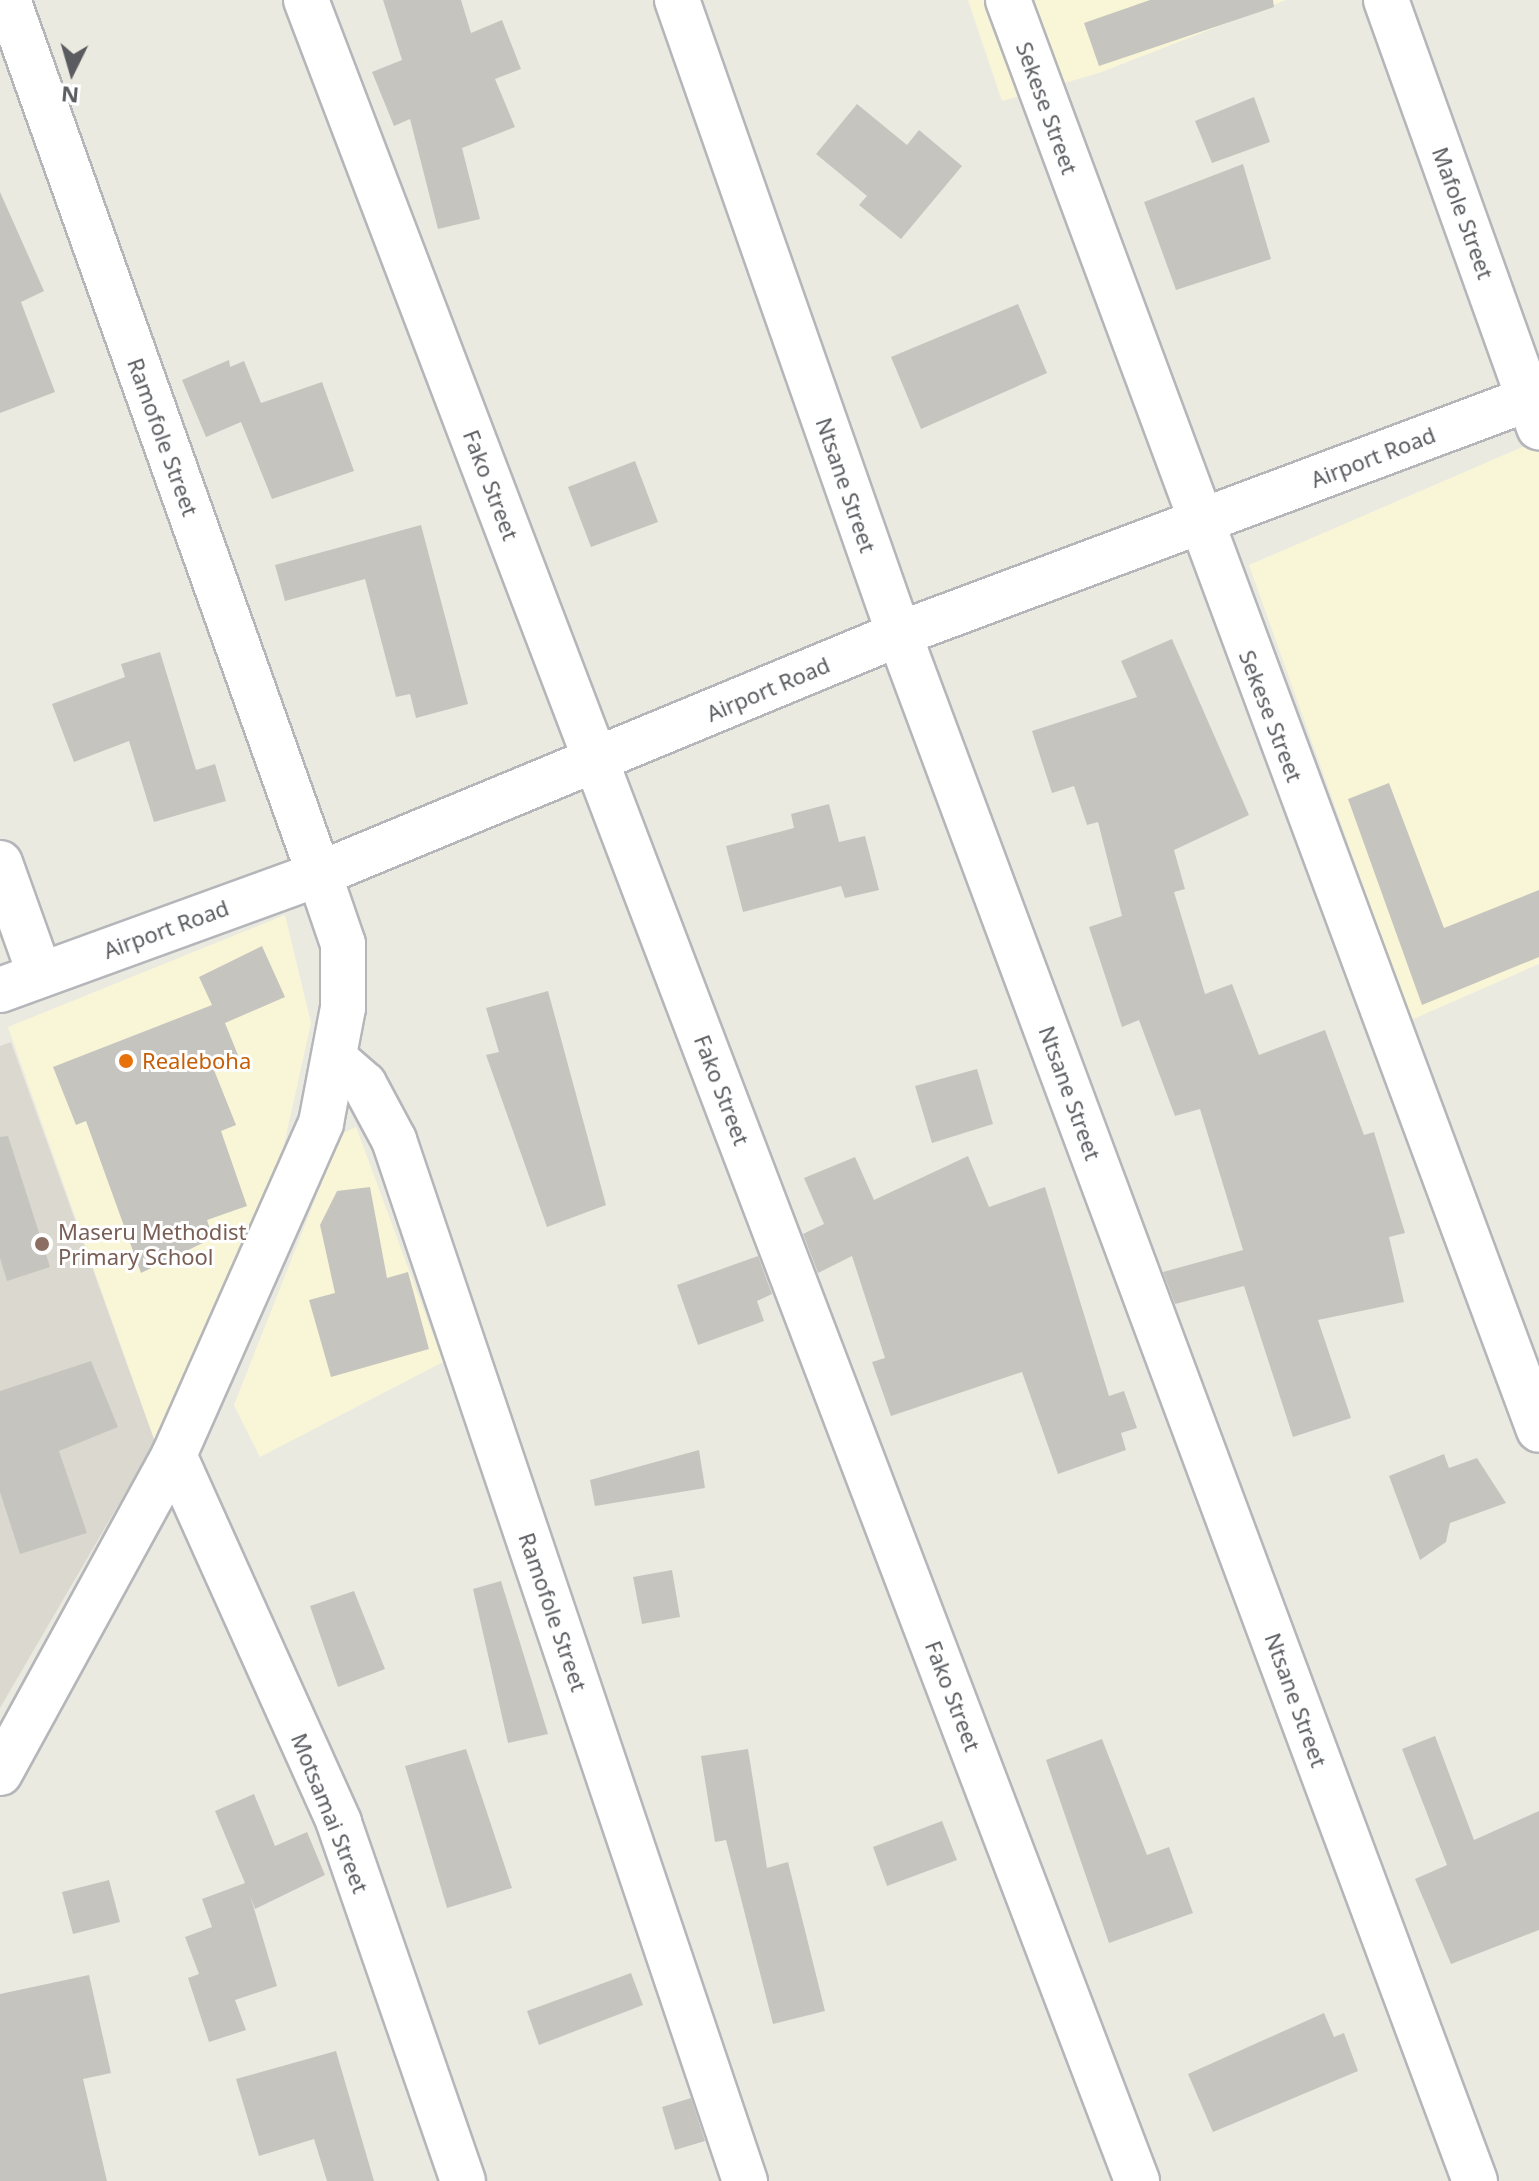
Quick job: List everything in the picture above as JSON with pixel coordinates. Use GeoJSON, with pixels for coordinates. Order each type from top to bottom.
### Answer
{"type":"FeatureCollection","features":[{"type":"Feature","properties":{"kind":"street","name":"Ramofole Street"},"geometry":{"type":"LineString","coordinates":[[0,1773],[174,1455],[321,1123],[334,1058],[343,944],[8,0]]}},
{"type":"Feature","properties":{"kind":"street","name":"Fako Street"},"geometry":{"type":"LineString","coordinates":[[306,0],[1137,2181]]}},
{"type":"Feature","properties":{"kind":"street","name":"Ntsane Street"},"geometry":{"type":"LineString","coordinates":[[677,0],[899,634],[1475,2181]]}},
{"type":"Feature","properties":{"kind":"street","name":"Sekese Street"},"geometry":{"type":"LineString","coordinates":[[1008,0],[1198,524],[1539,1430]]}},
{"type":"Feature","properties":{"kind":"street","name":"Mafole Street"},"geometry":{"type":"LineString","coordinates":[[1386,0],[1536,407]]}},
{"type":"Feature","properties":{"kind":"street","name":"Airport Road"},"geometry":{"type":"LineString","coordinates":[[20,982],[319,874],[899,634],[1198,524],[1536,407]]}},
{"type":"Feature","properties":{"kind":"street"},"geometry":{"type":"LineString","coordinates":[[0,863],[20,982]]}},
{"type":"Feature","properties":{"kind":"street","name":"Ramofole Street"},"geometry":{"type":"LineString","coordinates":[[334,1058],[364,1084],[394,1140],[745,2181]]}},
{"type":"Feature","properties":{"kind":"street","name":"Motsamai Street"},"geometry":{"type":"LineString","coordinates":[[174,1455],[339,1823],[463,2181]]}},
{"type":"Feature","properties":{"kind":"shaded area"},"geometry":{"type":"Polygon","coordinates":[[[968,0],[1286,0],[1099,73],[1002,101],[968,0]]]}},
{"type":"Feature","properties":{"kind":"shaded area"},"geometry":{"type":"Polygon","coordinates":[[[1539,440],[1539,964],[1411,1020],[1249,565],[1539,440]]]}},
{"type":"Feature","properties":{"kind":"shaded area"},"geometry":{"type":"Polygon","coordinates":[[[285,915],[311,1023],[276,1181],[155,1442],[8,1027],[285,915]]]}},
{"type":"Feature","properties":{"kind":"shaded area","name":"Maseru Methodist Primary School"},"geometry":{"type":"Polygon","coordinates":[[[11,1042],[155,1442],[0,1708],[0,1046],[11,1042]]]}},
{"type":"Feature","properties":{"kind":"shaded area"},"geometry":{"type":"Polygon","coordinates":[[[356,1127],[443,1362],[260,1457],[234,1405],[341,1134],[356,1127]]]}},
{"type":"Feature","properties":{"kind":"building"},"geometry":{"type":"Polygon","coordinates":[[[383,0],[461,0],[471,33],[502,20],[521,69],[495,79],[515,127],[462,148],[480,219],[438,229],[410,119],[394,126],[372,72],[402,60],[383,0]]]}},
{"type":"Feature","properties":{"kind":"building"},"geometry":{"type":"Polygon","coordinates":[[[1150,0],[1273,0],[1274,7],[1099,66],[1084,23],[1150,0]]]}},
{"type":"Feature","properties":{"kind":"building"},"geometry":{"type":"Polygon","coordinates":[[[1254,97],[1270,142],[1212,163],[1195,121],[1254,97]]]}},
{"type":"Feature","properties":{"kind":"building"},"geometry":{"type":"Polygon","coordinates":[[[857,104],[907,145],[919,130],[962,166],[901,239],[859,205],[867,196],[816,154],[857,104]]]}},
{"type":"Feature","properties":{"kind":"building"},"geometry":{"type":"Polygon","coordinates":[[[1243,164],[1271,259],[1176,290],[1144,202],[1243,164]]]}},
{"type":"Feature","properties":{"kind":"building"},"geometry":{"type":"Polygon","coordinates":[[[0,192],[44,291],[21,302],[55,392],[0,413],[0,192]]]}},
{"type":"Feature","properties":{"kind":"building"},"geometry":{"type":"Polygon","coordinates":[[[1018,304],[1047,373],[921,429],[891,357],[1018,304]]]}},
{"type":"Feature","properties":{"kind":"building"},"geometry":{"type":"Polygon","coordinates":[[[229,360],[230,367],[244,361],[261,403],[322,382],[354,471],[272,499],[241,422],[206,437],[182,380],[229,360]]]}},
{"type":"Feature","properties":{"kind":"building"},"geometry":{"type":"Polygon","coordinates":[[[635,461],[658,522],[591,547],[568,487],[635,461]]]}},
{"type":"Feature","properties":{"kind":"building"},"geometry":{"type":"Polygon","coordinates":[[[421,525],[468,704],[416,718],[410,694],[396,697],[365,579],[285,601],[275,565],[421,525]]]}},
{"type":"Feature","properties":{"kind":"building"},"geometry":{"type":"Polygon","coordinates":[[[1172,639],[1249,815],[1174,850],[1185,889],[1174,892],[1205,994],[1232,984],[1259,1055],[1325,1030],[1364,1135],[1374,1132],[1405,1233],[1389,1237],[1404,1302],[1318,1320],[1351,1418],[1293,1437],[1244,1286],[1175,1304],[1163,1272],[1243,1250],[1200,1109],[1175,1116],[1139,1020],[1122,1027],[1089,927],[1122,916],[1098,822],[1087,825],[1074,786],[1052,793],[1032,731],[1137,697],[1121,661],[1172,639]]]}},
{"type":"Feature","properties":{"kind":"building"},"geometry":{"type":"Polygon","coordinates":[[[160,652],[196,770],[215,764],[226,801],[154,822],[129,741],[74,762],[52,704],[125,677],[121,664],[160,652]]]}},
{"type":"Feature","properties":{"kind":"building"},"geometry":{"type":"Polygon","coordinates":[[[1389,783],[1444,928],[1539,890],[1539,957],[1422,1005],[1348,799],[1389,783]]]}},
{"type":"Feature","properties":{"kind":"building"},"geometry":{"type":"Polygon","coordinates":[[[829,804],[839,842],[865,836],[879,890],[845,898],[841,886],[743,912],[726,846],[794,828],[791,814],[829,804]]]}},
{"type":"Feature","properties":{"kind":"building"},"geometry":{"type":"Polygon","coordinates":[[[262,946],[285,997],[225,1023],[240,1060],[214,1070],[236,1125],[221,1131],[247,1206],[207,1220],[213,1238],[141,1273],[86,1121],[76,1125],[53,1067],[212,1005],[199,977],[262,946]]]}},
{"type":"Feature","properties":{"kind":"building"},"geometry":{"type":"Polygon","coordinates":[[[548,991],[606,1205],[547,1227],[486,1055],[499,1052],[486,1008],[548,991]]]}},
{"type":"Feature","properties":{"kind":"building"},"geometry":{"type":"Polygon","coordinates":[[[977,1069],[993,1124],[932,1143],[915,1086],[977,1069]]]}},
{"type":"Feature","properties":{"kind":"building"},"geometry":{"type":"Polygon","coordinates":[[[8,1136],[50,1267],[7,1281],[0,1258],[0,1137],[8,1136]]]}},
{"type":"Feature","properties":{"kind":"building"},"geometry":{"type":"Polygon","coordinates":[[[968,1156],[989,1207],[1045,1187],[1109,1396],[1124,1391],[1137,1428],[1121,1433],[1126,1450],[1058,1474],[1022,1372],[891,1416],[872,1362],[885,1358],[852,1256],[818,1273],[803,1234],[824,1224],[804,1178],[855,1157],[874,1200],[968,1156]]]}},
{"type":"Feature","properties":{"kind":"building"},"geometry":{"type":"Polygon","coordinates":[[[370,1187],[387,1278],[408,1272],[429,1349],[331,1377],[309,1300],[335,1293],[320,1225],[337,1191],[370,1187]]]}},
{"type":"Feature","properties":{"kind":"building"},"geometry":{"type":"Polygon","coordinates":[[[758,1256],[772,1294],[757,1301],[764,1321],[698,1345],[677,1285],[758,1256]]]}},
{"type":"Feature","properties":{"kind":"building"},"geometry":{"type":"Polygon","coordinates":[[[91,1361],[118,1427],[59,1451],[87,1533],[20,1554],[0,1492],[0,1391],[91,1361]]]}},
{"type":"Feature","properties":{"kind":"building"},"geometry":{"type":"Polygon","coordinates":[[[699,1450],[705,1488],[595,1506],[590,1480],[699,1450]]]}},
{"type":"Feature","properties":{"kind":"building"},"geometry":{"type":"Polygon","coordinates":[[[1444,1454],[1449,1468],[1477,1458],[1506,1503],[1450,1523],[1446,1542],[1420,1560],[1389,1476],[1444,1454]]]}},
{"type":"Feature","properties":{"kind":"building"},"geometry":{"type":"Polygon","coordinates":[[[672,1570],[680,1617],[642,1624],[633,1577],[672,1570]]]}},
{"type":"Feature","properties":{"kind":"building"},"geometry":{"type":"Polygon","coordinates":[[[501,1581],[548,1734],[508,1743],[473,1589],[501,1581]]]}},
{"type":"Feature","properties":{"kind":"building"},"geometry":{"type":"Polygon","coordinates":[[[354,1591],[385,1669],[338,1687],[310,1606],[354,1591]]]}},
{"type":"Feature","properties":{"kind":"building"},"geometry":{"type":"Polygon","coordinates":[[[1435,1736],[1474,1840],[1539,1811],[1539,1930],[1451,1964],[1415,1879],[1447,1865],[1402,1749],[1435,1736]]]}},
{"type":"Feature","properties":{"kind":"building"},"geometry":{"type":"Polygon","coordinates":[[[1102,1739],[1147,1855],[1169,1847],[1193,1913],[1109,1943],[1046,1760],[1102,1739]]]}},
{"type":"Feature","properties":{"kind":"building"},"geometry":{"type":"Polygon","coordinates":[[[466,1749],[512,1888],[447,1908],[405,1766],[466,1749]]]}},
{"type":"Feature","properties":{"kind":"building"},"geometry":{"type":"Polygon","coordinates":[[[748,1749],[767,1868],[788,1862],[825,2011],[773,2024],[726,1840],[715,1842],[701,1756],[748,1749]]]}},
{"type":"Feature","properties":{"kind":"building"},"geometry":{"type":"Polygon","coordinates":[[[254,1794],[275,1846],[307,1832],[325,1875],[255,1909],[250,1895],[277,1986],[235,2000],[246,2030],[209,2042],[188,1978],[199,1974],[185,1937],[212,1927],[202,1899],[245,1883],[215,1811],[254,1794]]]}},
{"type":"Feature","properties":{"kind":"building"},"geometry":{"type":"Polygon","coordinates":[[[942,1821],[957,1860],[887,1886],[873,1847],[942,1821]]]}},
{"type":"Feature","properties":{"kind":"building"},"geometry":{"type":"Polygon","coordinates":[[[109,1880],[120,1922],[73,1934],[62,1892],[109,1880]]]}},
{"type":"Feature","properties":{"kind":"building"},"geometry":{"type":"Polygon","coordinates":[[[631,1973],[643,2005],[539,2045],[527,2011],[631,1973]]]}},
{"type":"Feature","properties":{"kind":"building"},"geometry":{"type":"Polygon","coordinates":[[[89,1975],[111,2073],[83,2079],[107,2181],[0,2181],[0,1994],[89,1975]]]}},
{"type":"Feature","properties":{"kind":"building"},"geometry":{"type":"Polygon","coordinates":[[[1324,2013],[1334,2037],[1344,2033],[1358,2071],[1213,2132],[1188,2074],[1324,2013]]]}},
{"type":"Feature","properties":{"kind":"building"},"geometry":{"type":"Polygon","coordinates":[[[336,2051],[374,2181],[327,2181],[314,2139],[259,2156],[236,2079],[336,2051]]]}},
{"type":"Feature","properties":{"kind":"building"},"geometry":{"type":"Polygon","coordinates":[[[691,2098],[705,2141],[675,2150],[662,2107],[691,2098]]]}},
{"type":"Feature","properties":{"kind":"place","name":"Realeboha"},"geometry":{"type":"Point","coordinates":[126,1061]}},
{"type":"Feature","properties":{"kind":"place","name":"Maseru Methodist Primary School"},"geometry":{"type":"Point","coordinates":[42,1244]}}]}
